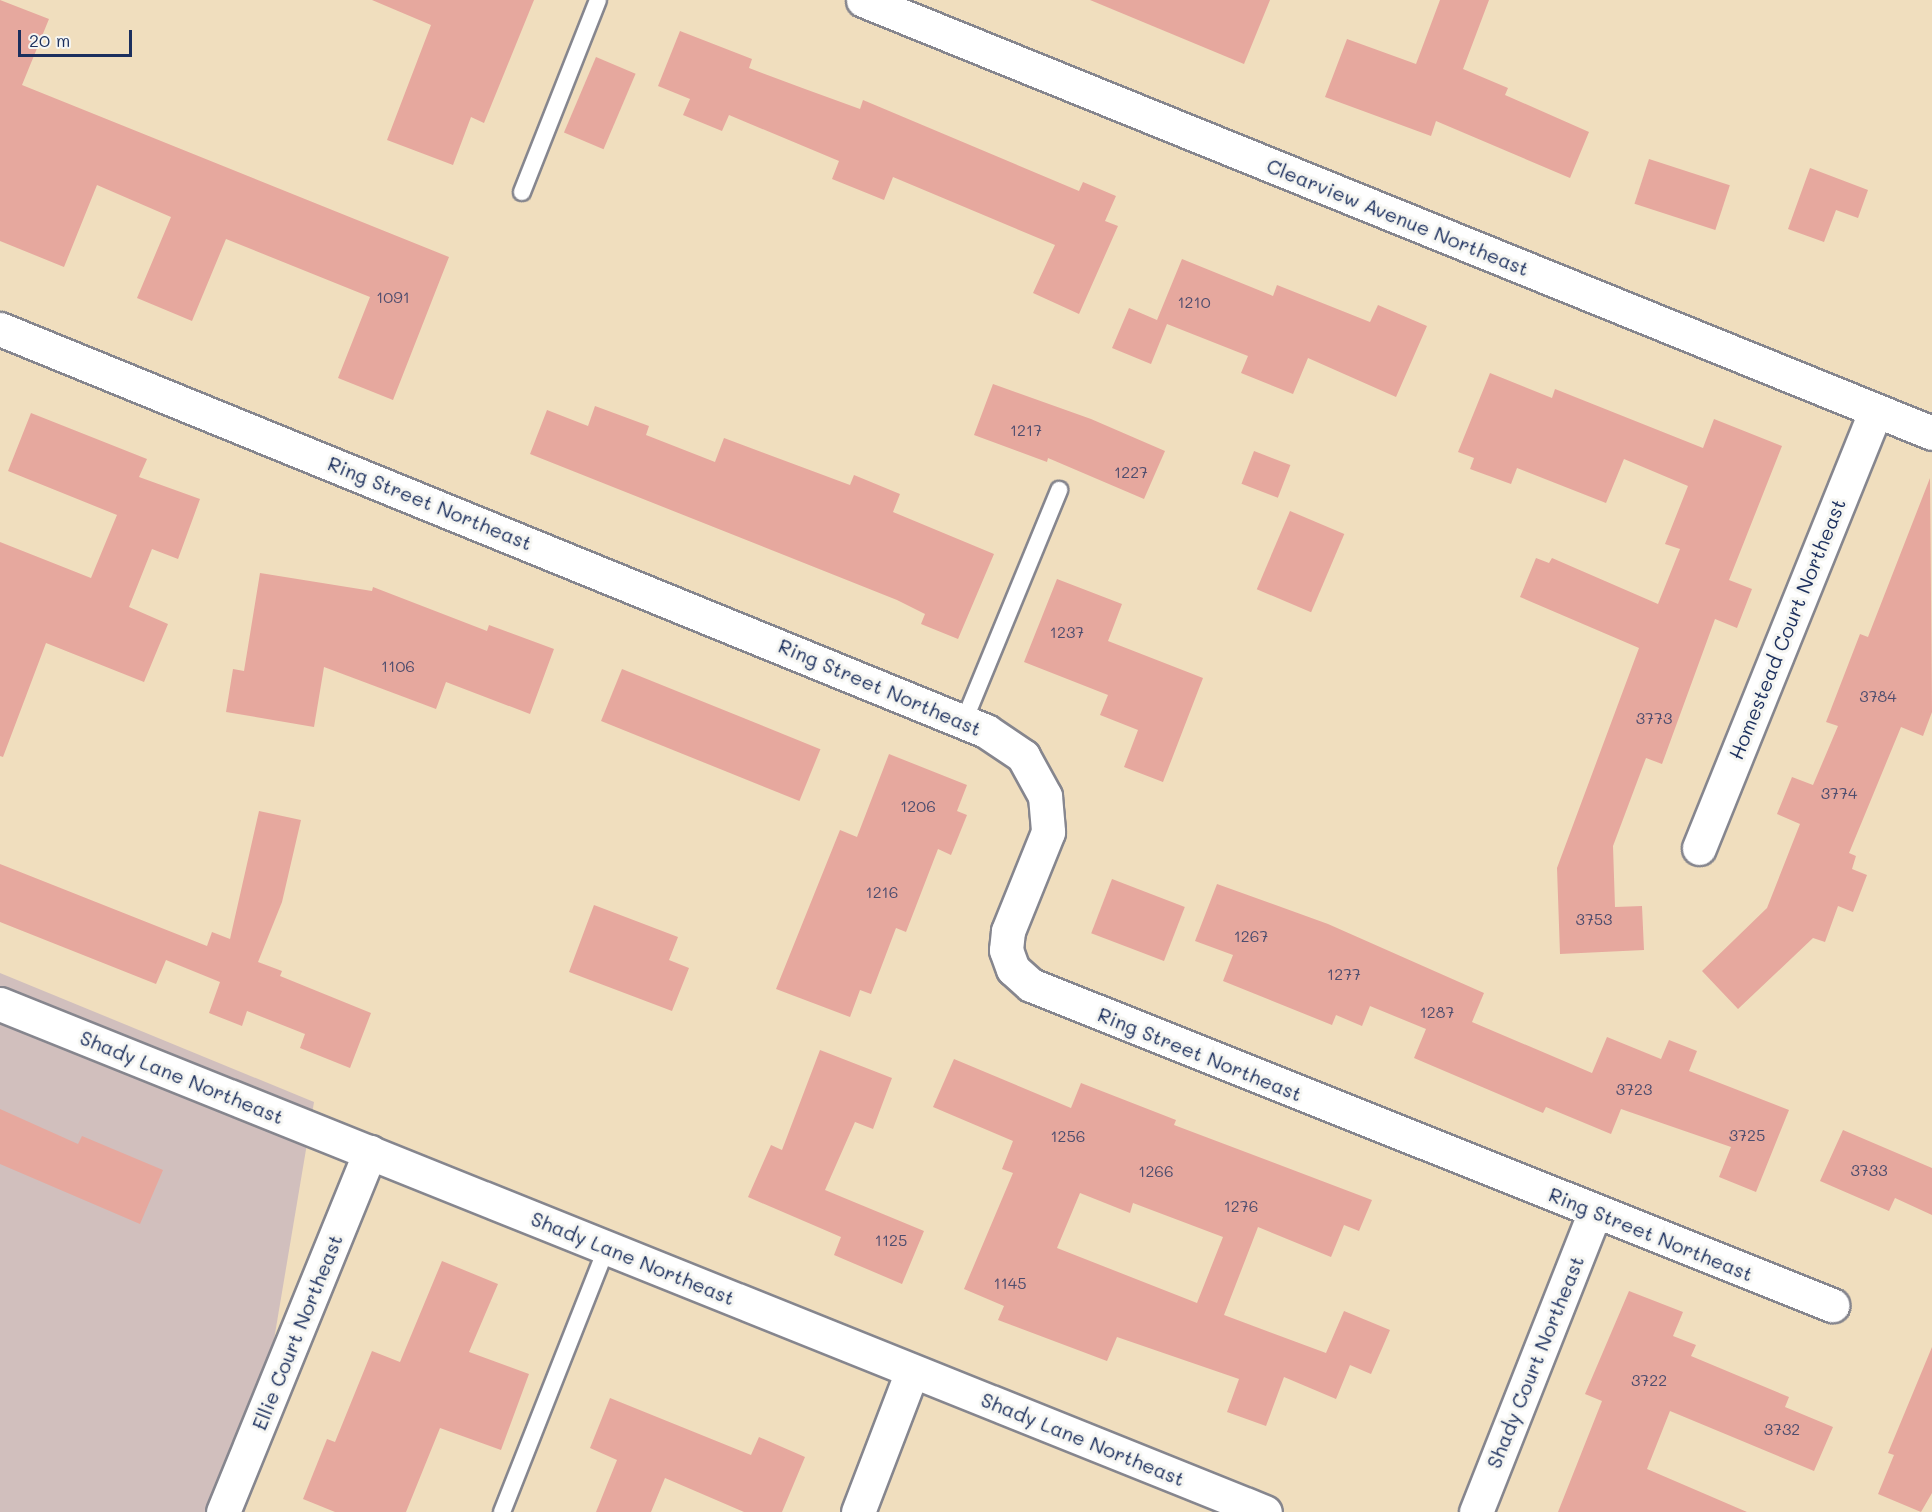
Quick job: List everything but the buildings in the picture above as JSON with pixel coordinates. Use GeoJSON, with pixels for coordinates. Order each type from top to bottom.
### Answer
{"type":"FeatureCollection","features":[{"type":"Feature","properties":{"kind":"street","name":"Clearview Avenue Northeast"},"geometry":{"type":"LineString","coordinates":[[863,0],[1932,433]]}},
{"type":"Feature","properties":{"kind":"street","name":"Ring Street Northeast"},"geometry":{"type":"LineString","coordinates":[[0,329],[986,731],[1023,756],[1046,796],[1048,832],[1008,931],[1006,950],[1013,969],[1031,985],[1832,1305]]}},
{"type":"Feature","properties":{"kind":"street","name":"Homestead Court Northeast"},"geometry":{"type":"LineString","coordinates":[[1699,848],[1876,411]]}},
{"type":"Feature","properties":{"kind":"street","name":"Shady Lane Northeast"},"geometry":{"type":"LineString","coordinates":[[0,1004],[1265,1512]]}},
{"type":"Feature","properties":{"kind":"street","name":"Ellie Court Northeast"},"geometry":{"type":"LineString","coordinates":[[223,1512],[370,1152]]}},
{"type":"Feature","properties":{"kind":"street","name":"Shady Court Northeast"},"geometry":{"type":"LineString","coordinates":[[1476,1512],[1595,1212]]}},
{"type":"Feature","properties":{"kind":"street"},"geometry":{"type":"LineString","coordinates":[[858,1512],[912,1371]]}},
{"type":"Feature","properties":{"kind":"lane"},"geometry":{"type":"LineString","coordinates":[[522,192],[598,0]]}},
{"type":"Feature","properties":{"kind":"lane"},"geometry":{"type":"LineString","coordinates":[[964,721],[1059,490]]}},
{"type":"Feature","properties":{"kind":"lane"},"geometry":{"type":"LineString","coordinates":[[502,1512],[607,1247]]}},
{"type":"Feature","properties":{"kind":"shaded area"},"geometry":{"type":"Polygon","coordinates":[[[0,973],[314,1102],[245,1512],[0,1512],[0,973]]]}}]}
